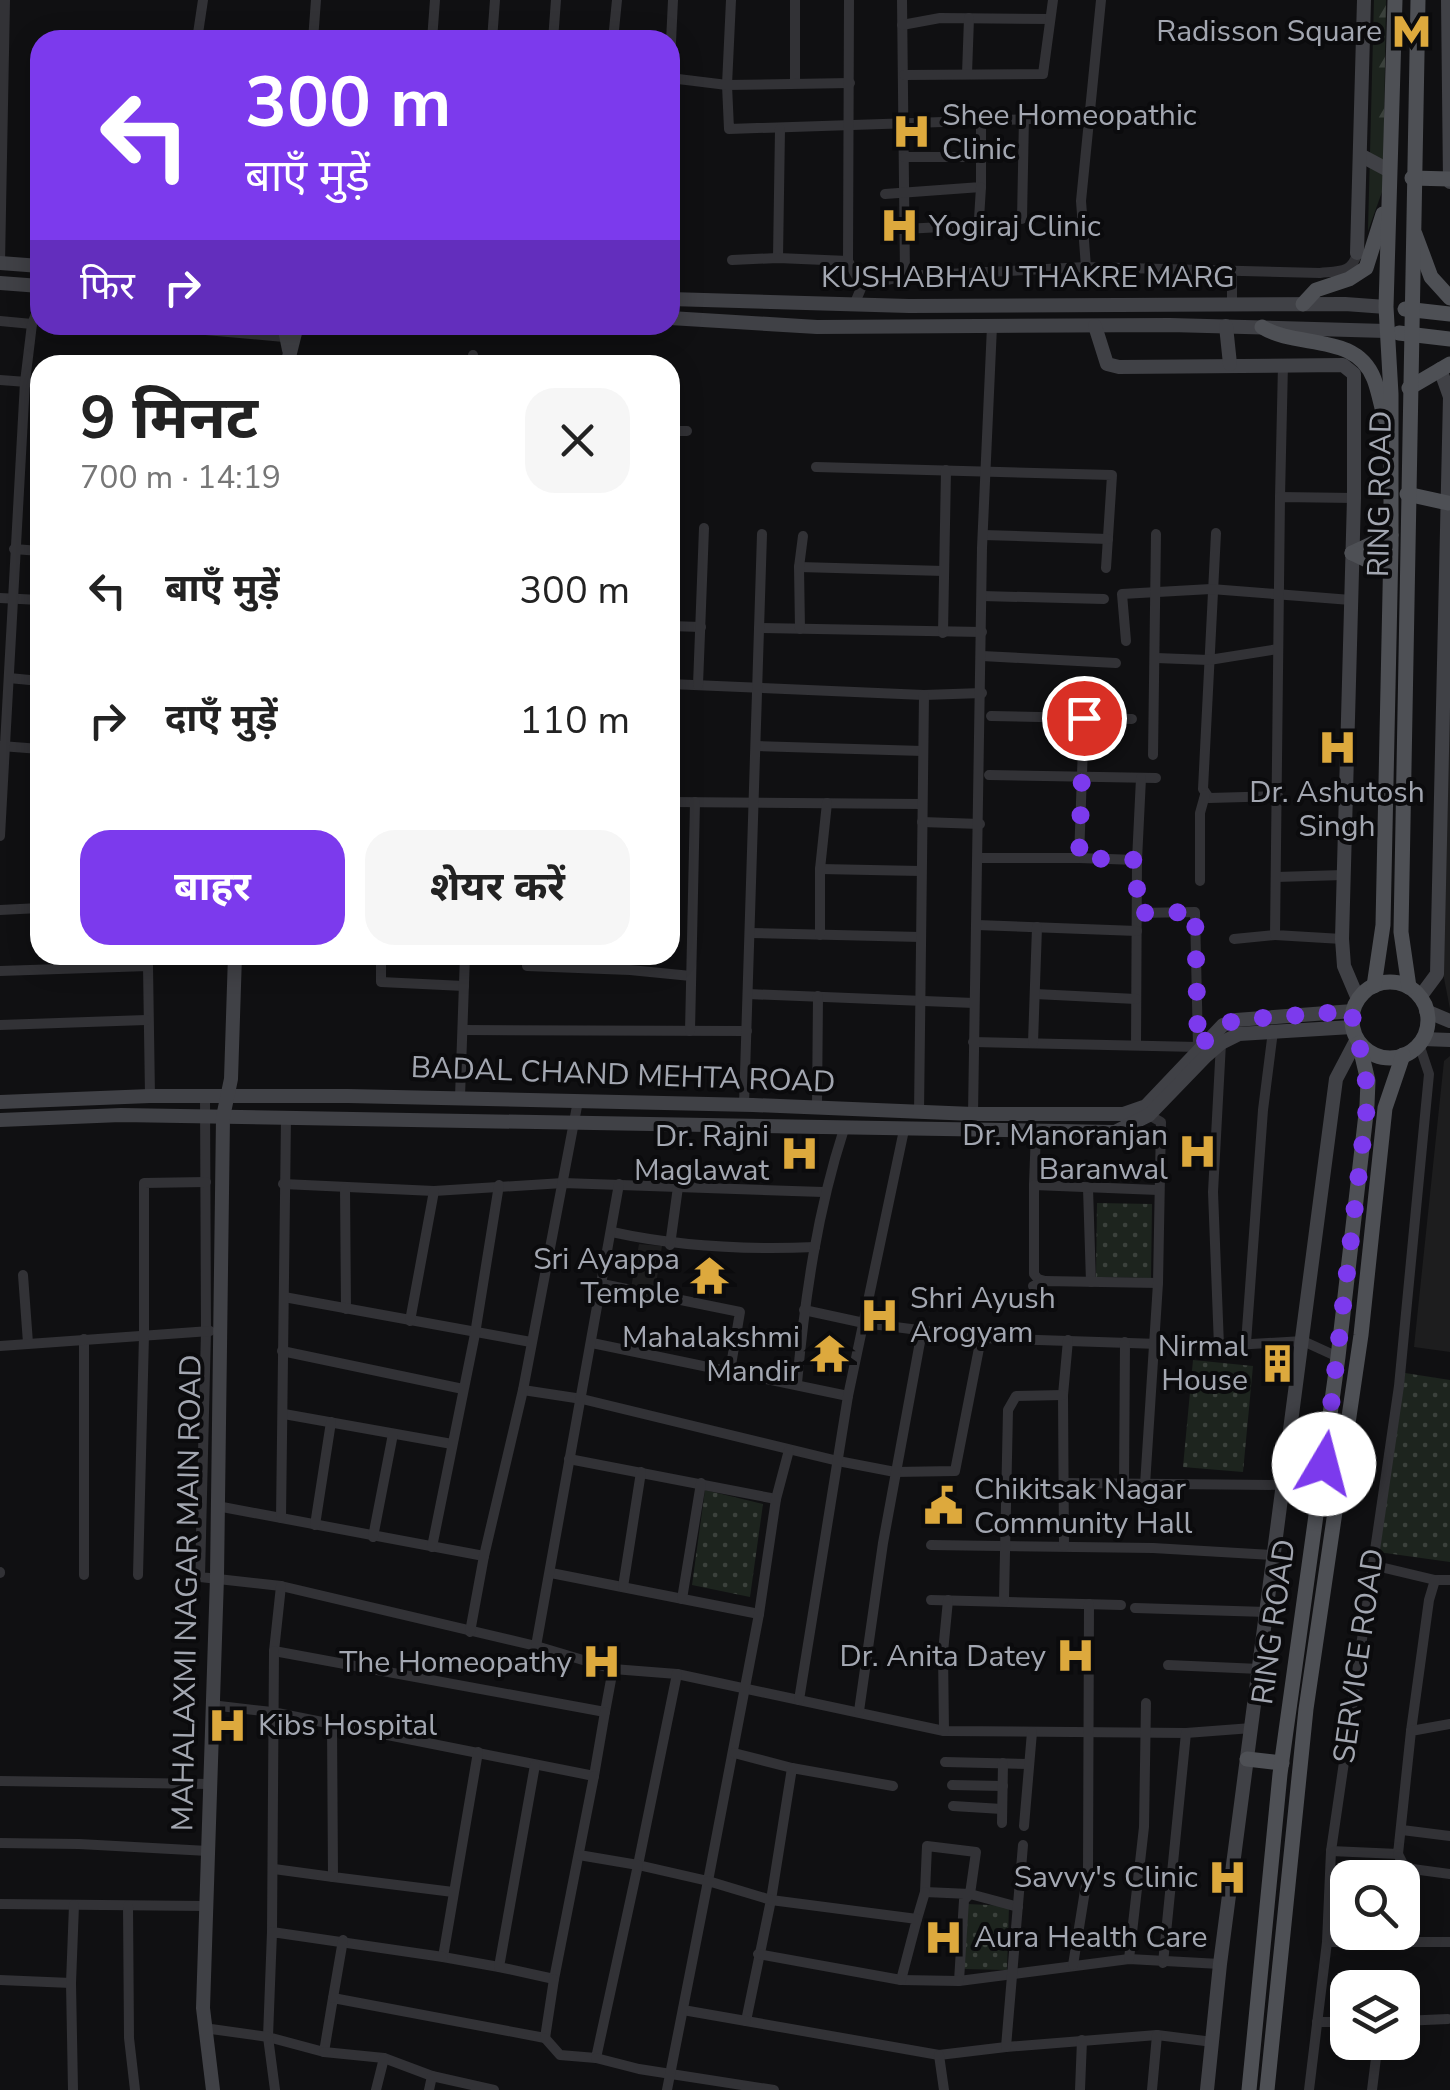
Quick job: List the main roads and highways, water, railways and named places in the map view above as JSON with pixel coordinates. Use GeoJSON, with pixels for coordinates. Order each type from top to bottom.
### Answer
{"type":"FeatureCollection","features":[{"type":"Feature","properties":{"kind":"main road","name":"RING ROAD"},"geometry":{"type":"LineString","coordinates":[[1374,986],[1383,926],[1391,535],[1386,308],[1395,0]]}},
{"type":"Feature","properties":{"kind":"main road","name":"RING ROAD"},"geometry":{"type":"LineString","coordinates":[[1418,0],[1400,932],[1418,999]]}},
{"type":"Feature","properties":{"kind":"main road"},"geometry":{"type":"LineString","coordinates":[[1412,178],[1450,180]]}},
{"type":"Feature","properties":{"kind":"main road"},"geometry":{"type":"LineString","coordinates":[[1303,304],[1316,290],[1349,280],[1366,268],[1390,195]]}},
{"type":"Feature","properties":{"kind":"main road"},"geometry":{"type":"LineString","coordinates":[[1413,230],[1431,277],[1450,298]]}},
{"type":"Feature","properties":{"kind":"main road"},"geometry":{"type":"LineString","coordinates":[[1386,308],[1450,314]]}},
{"type":"Feature","properties":{"kind":"main road"},"geometry":{"type":"LineString","coordinates":[[1262,326],[1286,339],[1344,348],[1363,360],[1374,377],[1391,442]]}},
{"type":"Feature","properties":{"kind":"main road"},"geometry":{"type":"LineString","coordinates":[[1386,331],[1450,339]]}},
{"type":"Feature","properties":{"kind":"main road"},"geometry":{"type":"LineString","coordinates":[[1409,388],[1446,371]]}},
{"type":"Feature","properties":{"kind":"main road"},"geometry":{"type":"LineString","coordinates":[[1407,494],[1448,503]]}},
{"type":"Feature","properties":{"kind":"main road"},"geometry":{"type":"LineString","coordinates":[[1390,571],[1352,553],[1391,535]]}},
{"type":"Feature","properties":{"kind":"main road"},"geometry":{"type":"LineString","coordinates":[[1397,983],[1418,999],[1428,1020],[1421,1042],[1403,1056],[1379,1056],[1356,1024],[1374,986],[1397,983]]}},
{"type":"Feature","properties":{"kind":"main road","name":"RING ROAD"},"geometry":{"type":"LineString","coordinates":[[1250,2090],[1282,1763],[1338,1357],[1367,1106],[1368,1080],[1356,1024]]}},
{"type":"Feature","properties":{"kind":"main road","name":"RING ROAD"},"geometry":{"type":"LineString","coordinates":[[1267,2090],[1306,1709],[1361,1335],[1385,1108],[1403,1056]]}},
{"type":"Feature","properties":{"kind":"main road"},"geometry":{"type":"LineString","coordinates":[[1248,1758],[1282,1763]]}},
{"type":"Feature","properties":{"kind":"place","name":"Radisson Square"},"geometry":{"type":"Point","coordinates":[1412,31]}},
{"type":"Feature","properties":{"kind":"place","name":"Shee Homeopathic Clinic"},"geometry":{"type":"Point","coordinates":[912,132]}},
{"type":"Feature","properties":{"kind":"place","name":"Yogiraj Clinic"},"geometry":{"type":"Point","coordinates":[899,226]}},
{"type":"Feature","properties":{"kind":"place","name":"Dr. Ashutosh Singh"},"geometry":{"type":"Point","coordinates":[1337,748]}},
{"type":"Feature","properties":{"kind":"place","name":"Dr. Manoranjan Baranwal"},"geometry":{"type":"Point","coordinates":[1198,1152]}},
{"type":"Feature","properties":{"kind":"place","name":"Dr. Rajni Maglawat"},"geometry":{"type":"Point","coordinates":[799,1153]}},
{"type":"Feature","properties":{"kind":"place","name":"Sri Ayappa Temple"},"geometry":{"type":"Point","coordinates":[710,1276]}},
{"type":"Feature","properties":{"kind":"place","name":"Shri Ayush Arogyam"},"geometry":{"type":"Point","coordinates":[880,1315]}},
{"type":"Feature","properties":{"kind":"place","name":"Mahalakshmi Mandir"},"geometry":{"type":"Point","coordinates":[830,1354]}},
{"type":"Feature","properties":{"kind":"place","name":"Nirmal House"},"geometry":{"type":"Point","coordinates":[1278,1363]}},
{"type":"Feature","properties":{"kind":"place","name":"Chikitsak Nagar Community Hall"},"geometry":{"type":"Point","coordinates":[944,1506]}},
{"type":"Feature","properties":{"kind":"place","name":"Dr. Anita Datey"},"geometry":{"type":"Point","coordinates":[1076,1656]}},
{"type":"Feature","properties":{"kind":"place","name":"The Homeopathy"},"geometry":{"type":"Point","coordinates":[602,1662]}},
{"type":"Feature","properties":{"kind":"place","name":"Kibs Hospital"},"geometry":{"type":"Point","coordinates":[228,1725]}},
{"type":"Feature","properties":{"kind":"place","name":"Savvy's Clinic"},"geometry":{"type":"Point","coordinates":[1228,1877]}},
{"type":"Feature","properties":{"kind":"place","name":"Aura Health Care"},"geometry":{"type":"Point","coordinates":[944,1937]}}]}
